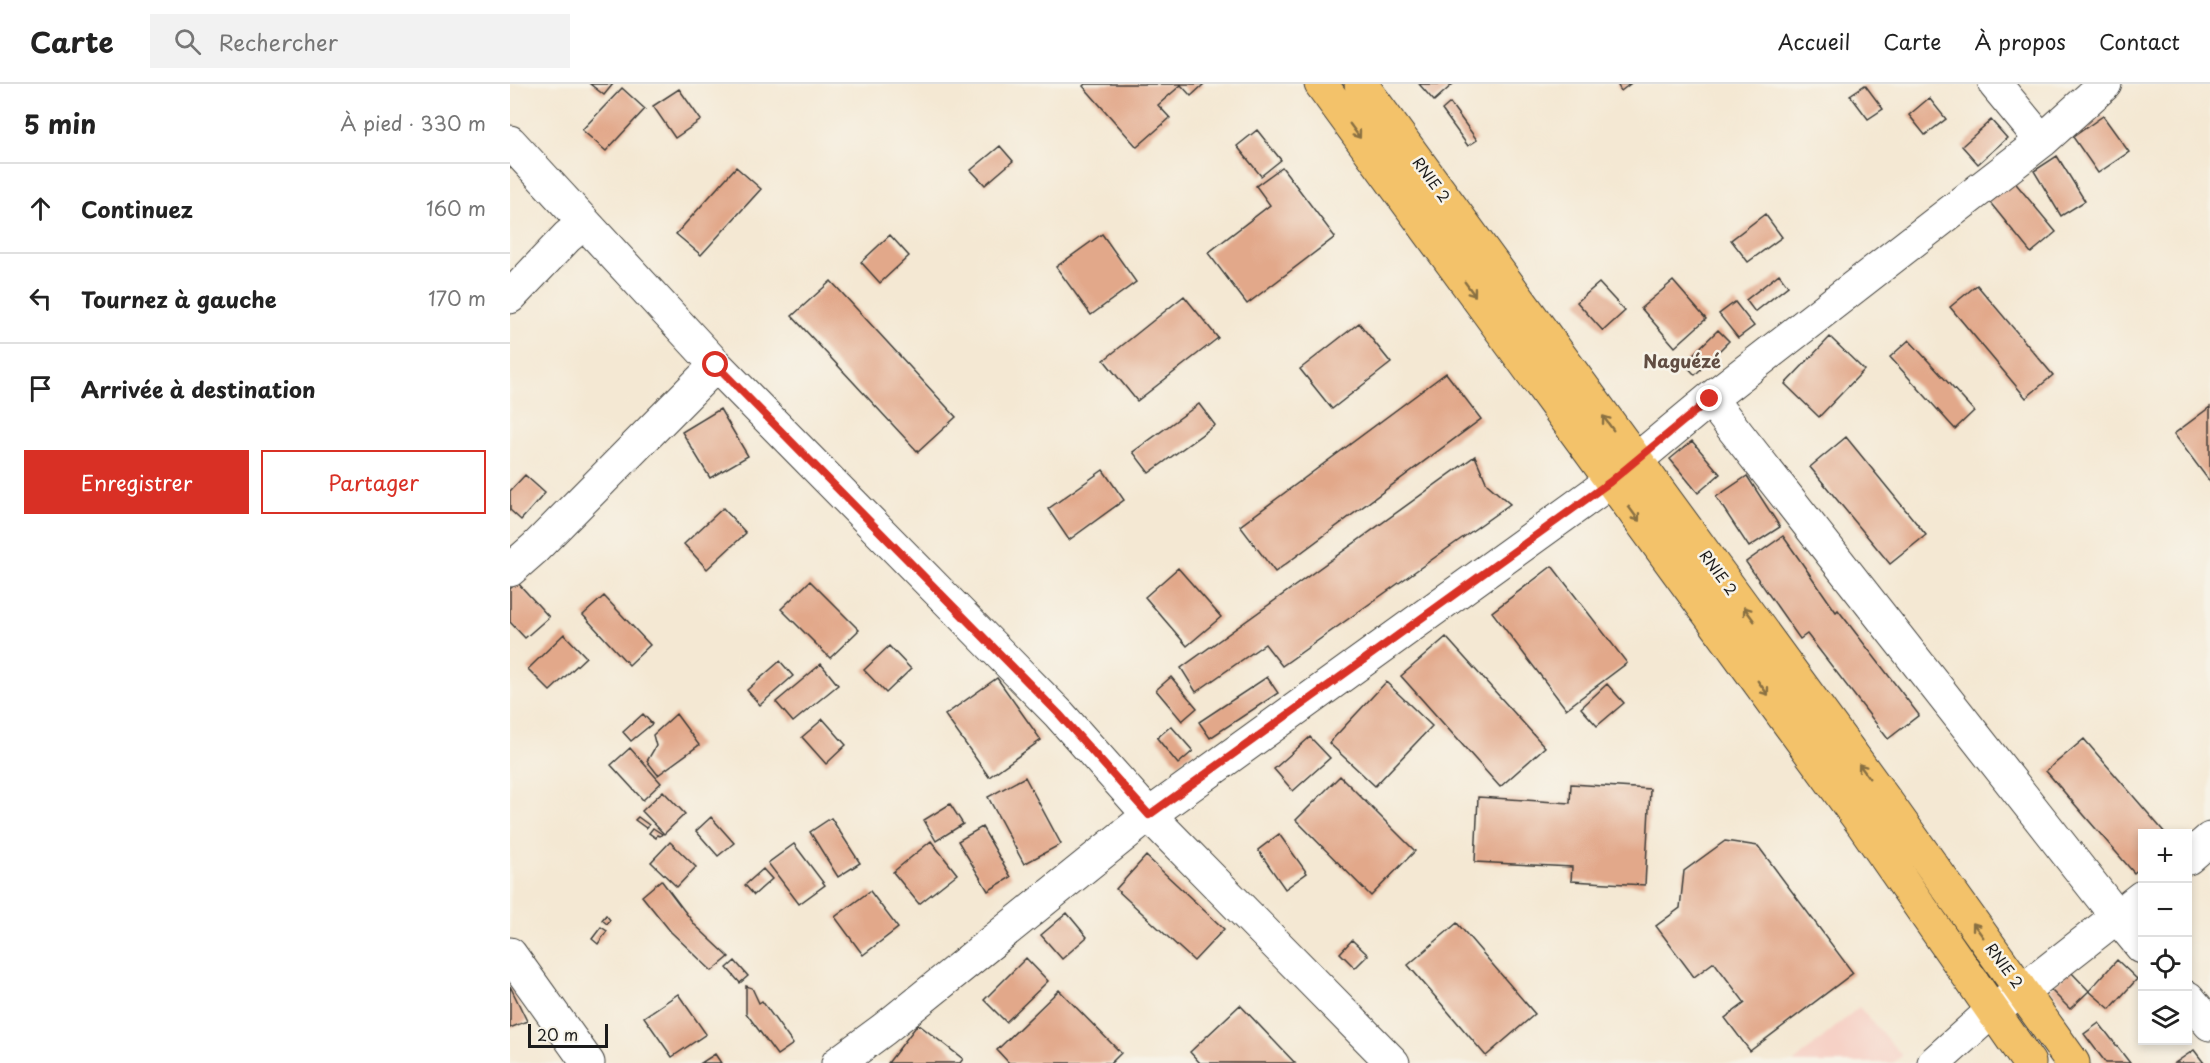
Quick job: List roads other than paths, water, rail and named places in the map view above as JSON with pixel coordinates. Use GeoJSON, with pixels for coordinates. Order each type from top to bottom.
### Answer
{"type":"FeatureCollection","features":[{"type":"Feature","properties":{"kind":"highway"},"geometry":{"type":"LineString","coordinates":[[1321,84],[1610,482],[1864,826],[2029,1063]]}},
{"type":"Feature","properties":{"kind":"highway","name":"RNIE 2"},"geometry":{"type":"LineString","coordinates":[[1361,84],[1888,804],[2073,1063]]}},
{"type":"Feature","properties":{"kind":"highway"},"geometry":{"type":"LineString","coordinates":[[1864,826],[1888,804]]}},
{"type":"Feature","properties":{"kind":"street"},"geometry":{"type":"LineString","coordinates":[[1995,84],[2042,141]]}},
{"type":"Feature","properties":{"kind":"street"},"geometry":{"type":"LineString","coordinates":[[838,1063],[884,1029],[1149,815],[1610,482],[1710,399],[2042,141],[2105,84]]}},
{"type":"Feature","properties":{"kind":"street"},"geometry":{"type":"LineString","coordinates":[[510,142],[716,365],[1059,714],[1149,815],[1393,1063]]}},
{"type":"Feature","properties":{"kind":"street"},"geometry":{"type":"LineString","coordinates":[[510,297],[567,237],[584,223]]}},
{"type":"Feature","properties":{"kind":"street"},"geometry":{"type":"LineString","coordinates":[[510,570],[536,548],[716,365]]}},
{"type":"Feature","properties":{"kind":"street"},"geometry":{"type":"LineString","coordinates":[[1710,399],[2138,941]]}},
{"type":"Feature","properties":{"kind":"street"},"geometry":{"type":"LineString","coordinates":[[2192,854],[2210,839]]}},
{"type":"Feature","properties":{"kind":"street"},"geometry":{"type":"LineString","coordinates":[[1934,1063],[1992,1011],[2022,991],[2138,900]]}},
{"type":"Feature","properties":{"kind":"street"},"geometry":{"type":"LineString","coordinates":[[510,954],[588,1063]]}},
{"type":"Feature","properties":{"kind":"street"},"geometry":{"type":"LineString","coordinates":[[2192,1004],[2210,1024]]}},
{"type":"Feature","properties":{"kind":"district","name":"Naguézé"},"geometry":{"type":"Point","coordinates":[1682,362]}}]}
